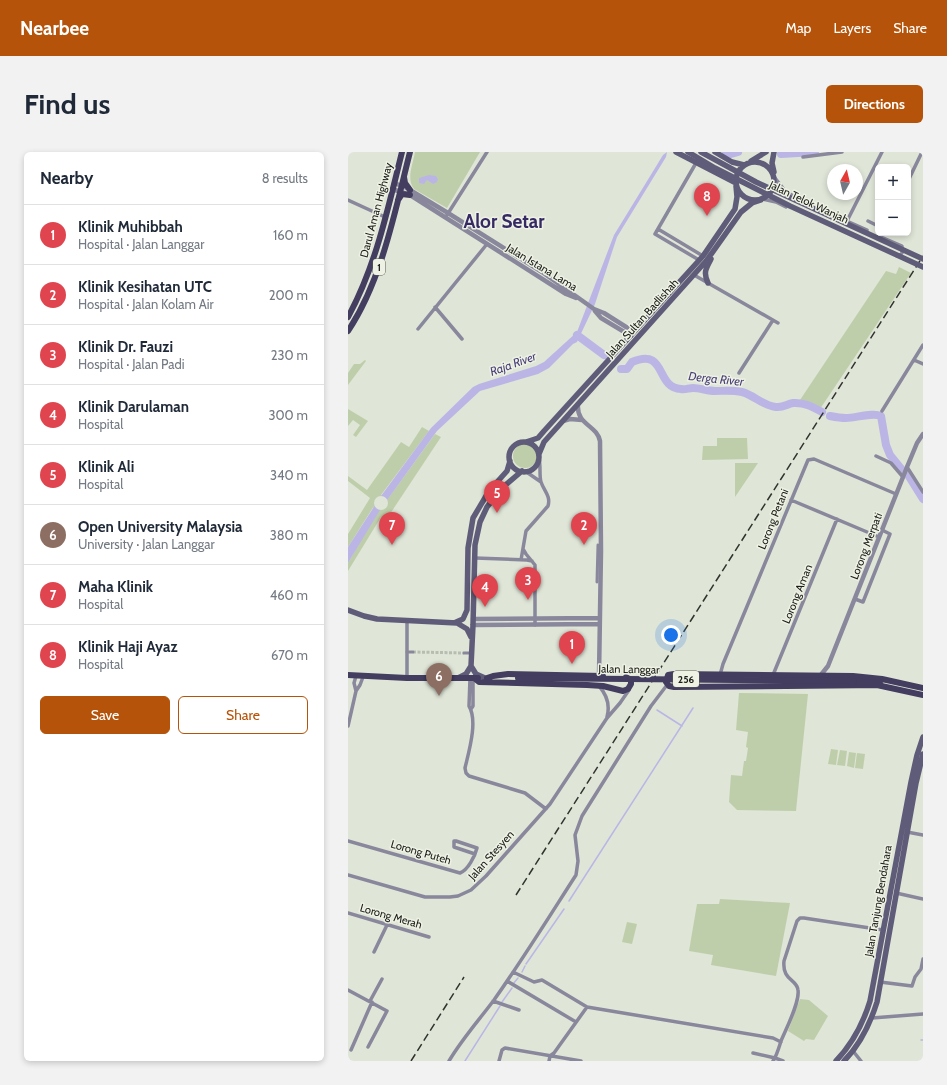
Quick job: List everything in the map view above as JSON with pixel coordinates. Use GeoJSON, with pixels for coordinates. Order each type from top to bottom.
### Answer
{"type":"FeatureCollection","features":[{"type":"Feature","properties":{"kind":"main road","name":"Darul Aman Highway"},"geometry":{"type":"LineString","coordinates":[[349,323],[351,308],[367,277],[378,243],[402,152]]}},
{"type":"Feature","properties":{"kind":"main road","name":"Darul Aman Highway"},"geometry":{"type":"LineString","coordinates":[[349,323],[381,260],[410,152]]}},
{"type":"Feature","properties":{"kind":"main road"},"geometry":{"type":"LineString","coordinates":[[676,152],[736,185]]}},
{"type":"Feature","properties":{"kind":"main road","name":"Jalan Telok Wanjah"},"geometry":{"type":"LineString","coordinates":[[688,152],[715,168],[790,206],[923,268]]}},
{"type":"Feature","properties":{"kind":"main road","name":"Jalan Telok Wanjah"},"geometry":{"type":"LineString","coordinates":[[700,152],[756,182],[923,259]]}},
{"type":"Feature","properties":{"kind":"main road"},"geometry":{"type":"LineString","coordinates":[[715,152],[732,162],[746,164],[761,162],[771,169],[774,176]]}},
{"type":"Feature","properties":{"kind":"main road"},"geometry":{"type":"LineString","coordinates":[[766,152],[746,164],[739,170],[736,177],[736,185],[741,194],[748,199],[762,200],[772,191],[775,185],[772,163],[774,152]]}},
{"type":"Feature","properties":{"kind":"main road"},"geometry":{"type":"LineString","coordinates":[[395,208],[401,195],[410,192],[405,183],[404,174]]}},
{"type":"Feature","properties":{"kind":"main road","name":"Jalan Sultan Badlishah"},"geometry":{"type":"LineString","coordinates":[[526,442],[538,438],[701,258],[735,208],[737,197],[736,185]]}},
{"type":"Feature","properties":{"kind":"main road","name":"Jalan Sultan Badlishah"},"geometry":{"type":"LineString","coordinates":[[539,456],[544,442],[694,275],[741,212],[752,203],[762,200]]}},
{"type":"Feature","properties":{"kind":"main road"},"geometry":{"type":"LineString","coordinates":[[708,283],[705,277],[705,271],[717,246]]}},
{"type":"Feature","properties":{"kind":"main road"},"geometry":{"type":"LineString","coordinates":[[454,623],[462,619],[467,610],[468,548],[472,521],[485,497],[507,471],[512,449],[516,445],[526,442],[534,446],[539,456],[534,468],[523,471],[502,488],[482,516],[476,538],[471,666],[476,674],[486,678],[508,674],[628,677],[631,681],[630,687],[623,691],[597,685],[479,682],[472,678]]}},
{"type":"Feature","properties":{"kind":"main road"},"geometry":{"type":"LineString","coordinates":[[510,461],[515,468],[523,471]]}},
{"type":"Feature","properties":{"kind":"main road"},"geometry":{"type":"LineString","coordinates":[[348,610],[371,618],[460,624],[469,631],[472,640]]}},
{"type":"Feature","properties":{"kind":"main road"},"geometry":{"type":"LineString","coordinates":[[458,678],[466,674],[471,666]]}},
{"type":"Feature","properties":{"kind":"main road"},"geometry":{"type":"LineString","coordinates":[[670,674],[857,676],[881,682],[674,687],[667,684],[666,678],[670,674]]}},
{"type":"Feature","properties":{"kind":"main road","name":"Jalan Langgar"},"geometry":{"type":"LineString","coordinates":[[348,675],[408,678],[862,681],[923,688]]}},
{"type":"Feature","properties":{"kind":"main road","name":"Jalan Langgar"},"geometry":{"type":"LineString","coordinates":[[881,682],[923,695]]}},
{"type":"Feature","properties":{"kind":"main road","name":"Jalan Tanjung Bendahara"},"geometry":{"type":"LineString","coordinates":[[836,1061],[854,1039],[865,1019],[888,909],[912,775],[923,737]]}},
{"type":"Feature","properties":{"kind":"main road","name":"Jalan Tanjung Bendahara"},"geometry":{"type":"LineString","coordinates":[[844,1061],[859,1042],[872,1018],[877,1002],[907,832],[923,754]]}},
{"type":"Feature","properties":{"kind":"street"},"geometry":{"type":"LineString","coordinates":[[445,217],[487,152]]}},
{"type":"Feature","properties":{"kind":"street"},"geometry":{"type":"LineString","coordinates":[[803,157],[842,152]]}},
{"type":"Feature","properties":{"kind":"street"},"geometry":{"type":"LineString","coordinates":[[847,221],[882,152]]}},
{"type":"Feature","properties":{"kind":"street"},"geometry":{"type":"LineString","coordinates":[[911,175],[922,152]]}},
{"type":"Feature","properties":{"kind":"street"},"geometry":{"type":"LineString","coordinates":[[696,163],[655,234],[701,258]]}},
{"type":"Feature","properties":{"kind":"street"},"geometry":{"type":"LineString","coordinates":[[774,176],[786,192],[875,233]]}},
{"type":"Feature","properties":{"kind":"street","name":"Jalan Istana Lama"},"geometry":{"type":"LineString","coordinates":[[393,186],[410,192],[448,213],[562,285],[594,309],[601,318],[633,334]]}},
{"type":"Feature","properties":{"kind":"street","name":"Jalan Istana Lama"},"geometry":{"type":"LineString","coordinates":[[410,192],[487,244],[566,294],[579,299]]}},
{"type":"Feature","properties":{"kind":"street"},"geometry":{"type":"LineString","coordinates":[[348,200],[385,217]]}},
{"type":"Feature","properties":{"kind":"street"},"geometry":{"type":"LineString","coordinates":[[762,200],[776,202],[879,250],[896,256],[901,255],[903,251],[902,246],[883,236]]}},
{"type":"Feature","properties":{"kind":"street"},"geometry":{"type":"LineString","coordinates":[[868,221],[875,224]]}},
{"type":"Feature","properties":{"kind":"street"},"geometry":{"type":"LineString","coordinates":[[658,229],[701,258]]}},
{"type":"Feature","properties":{"kind":"street"},"geometry":{"type":"LineString","coordinates":[[418,329],[487,244],[493,241]]}},
{"type":"Feature","properties":{"kind":"street"},"geometry":{"type":"LineString","coordinates":[[694,275],[778,323]]}},
{"type":"Feature","properties":{"kind":"street"},"geometry":{"type":"LineString","coordinates":[[435,307],[462,339]]}},
{"type":"Feature","properties":{"kind":"street"},"geometry":{"type":"LineString","coordinates":[[740,373],[773,320]]}},
{"type":"Feature","properties":{"kind":"street"},"geometry":{"type":"LineString","coordinates":[[882,411],[923,346]]}},
{"type":"Feature","properties":{"kind":"street"},"geometry":{"type":"LineString","coordinates":[[914,360],[923,364]]}},
{"type":"Feature","properties":{"kind":"street"},"geometry":{"type":"LineString","coordinates":[[578,403],[578,412],[582,420],[597,434],[600,441],[601,551],[599,676]]}},
{"type":"Feature","properties":{"kind":"street"},"geometry":{"type":"LineString","coordinates":[[563,421],[570,419],[582,420]]}},
{"type":"Feature","properties":{"kind":"street","name":"Lorong Merpati"},"geometry":{"type":"LineString","coordinates":[[820,676],[828,666],[880,537],[906,467],[917,443],[923,434]]}},
{"type":"Feature","properties":{"kind":"street"},"geometry":{"type":"LineString","coordinates":[[521,560],[526,531],[548,506],[549,497],[541,482],[539,456]]}},
{"type":"Feature","properties":{"kind":"street"},"geometry":{"type":"LineString","coordinates":[[876,456],[891,463],[903,477]]}},
{"type":"Feature","properties":{"kind":"street","name":"Lorong Petani"},"geometry":{"type":"LineString","coordinates":[[720,675],[723,664],[806,461],[814,459],[896,494]]}},
{"type":"Feature","properties":{"kind":"street"},"geometry":{"type":"LineString","coordinates":[[906,467],[923,492]]}},
{"type":"Feature","properties":{"kind":"street"},"geometry":{"type":"LineString","coordinates":[[523,471],[541,482]]}},
{"type":"Feature","properties":{"kind":"street"},"geometry":{"type":"LineString","coordinates":[[791,500],[880,537]]}},
{"type":"Feature","properties":{"kind":"street","name":"Lorong Aman"},"geometry":{"type":"LineString","coordinates":[[773,676],[837,519]]}},
{"type":"Feature","properties":{"kind":"street"},"geometry":{"type":"LineString","coordinates":[[855,599],[863,602],[890,534],[882,530]]}},
{"type":"Feature","properties":{"kind":"street"},"geometry":{"type":"LineString","coordinates":[[597,582],[598,545]]}},
{"type":"Feature","properties":{"kind":"street"},"geometry":{"type":"LineString","coordinates":[[523,549],[535,565],[535,625]]}},
{"type":"Feature","properties":{"kind":"street"},"geometry":{"type":"LineString","coordinates":[[475,558],[529,560],[534,563]]}},
{"type":"Feature","properties":{"kind":"street"},"geometry":{"type":"LineString","coordinates":[[473,622],[600,618]]}},
{"type":"Feature","properties":{"kind":"street"},"geometry":{"type":"LineString","coordinates":[[407,621],[408,678]]}},
{"type":"Feature","properties":{"kind":"street"},"geometry":{"type":"LineString","coordinates":[[473,622],[535,625],[600,624]]}},
{"type":"Feature","properties":{"kind":"street"},"geometry":{"type":"LineString","coordinates":[[407,652],[413,652]]}},
{"type":"Feature","properties":{"kind":"street"},"geometry":{"type":"LineString","coordinates":[[464,653],[471,653]]}},
{"type":"Feature","properties":{"kind":"street"},"geometry":{"type":"LineString","coordinates":[[828,666],[835,676]]}},
{"type":"Feature","properties":{"kind":"street"},"geometry":{"type":"LineString","coordinates":[[348,726],[356,691],[360,685],[359,676]]}},
{"type":"Feature","properties":{"kind":"street"},"geometry":{"type":"LineString","coordinates":[[356,691],[354,683],[359,676]]}},
{"type":"Feature","properties":{"kind":"street"},"geometry":{"type":"LineString","coordinates":[[472,678],[472,737],[465,768],[466,773],[469,776],[525,793],[546,809]]}},
{"type":"Feature","properties":{"kind":"street"},"geometry":{"type":"LineString","coordinates":[[449,1061],[507,981],[576,875],[578,861],[575,835],[582,816],[651,706],[667,684]]}},
{"type":"Feature","properties":{"kind":"street"},"geometry":{"type":"LineString","coordinates":[[597,685],[602,690],[607,701],[607,718]]}},
{"type":"Feature","properties":{"kind":"street","name":"Jalan Stesyen"},"geometry":{"type":"LineString","coordinates":[[348,875],[425,898],[442,898],[466,893],[474,888],[546,809],[607,718],[620,703],[630,687]]}},
{"type":"Feature","properties":{"kind":"street"},"geometry":{"type":"LineString","coordinates":[[907,832],[923,835]]}},
{"type":"Feature","properties":{"kind":"street","name":"Lorong Puteh"},"geometry":{"type":"LineString","coordinates":[[348,841],[460,873],[465,870],[475,854],[477,847],[454,841],[454,847],[475,854]]}},
{"type":"Feature","properties":{"kind":"street"},"geometry":{"type":"LineString","coordinates":[[896,893],[923,899]]}},
{"type":"Feature","properties":{"kind":"street","name":"Lorong Merah"},"geometry":{"type":"LineString","coordinates":[[348,913],[429,937]]}},
{"type":"Feature","properties":{"kind":"street"},"geometry":{"type":"LineString","coordinates":[[774,1059],[790,1021],[799,990],[790,980],[783,968],[797,921],[800,918],[804,918],[883,930]]}},
{"type":"Feature","properties":{"kind":"street"},"geometry":{"type":"LineString","coordinates":[[374,952],[387,925]]}},
{"type":"Feature","properties":{"kind":"street"},"geometry":{"type":"LineString","coordinates":[[880,982],[912,986],[915,977],[920,971],[923,959]]}},
{"type":"Feature","properties":{"kind":"street"},"geometry":{"type":"LineString","coordinates":[[513,972],[534,982],[542,980],[587,1007],[773,1038],[781,1042]]}},
{"type":"Feature","properties":{"kind":"street"},"geometry":{"type":"LineString","coordinates":[[350,1050],[382,979]]}},
{"type":"Feature","properties":{"kind":"street"},"geometry":{"type":"LineString","coordinates":[[507,981],[576,1022]]}},
{"type":"Feature","properties":{"kind":"street"},"geometry":{"type":"LineString","coordinates":[[348,990],[386,1010],[387,1013],[368,1047]]}},
{"type":"Feature","properties":{"kind":"street"},"geometry":{"type":"LineString","coordinates":[[493,1001],[519,1010]]}},
{"type":"Feature","properties":{"kind":"street"},"geometry":{"type":"LineString","coordinates":[[549,1061],[550,1056],[554,1053],[587,1007]]}},
{"type":"Feature","properties":{"kind":"street"},"geometry":{"type":"LineString","coordinates":[[872,1018],[923,1014]]}},
{"type":"Feature","properties":{"kind":"street"},"geometry":{"type":"LineString","coordinates":[[499,1061],[502,1050],[505,1048],[581,1061]]}},
{"type":"Feature","properties":{"kind":"street"},"geometry":{"type":"LineString","coordinates":[[853,1051],[861,1061]]}},
{"type":"Feature","properties":{"kind":"street"},"geometry":{"type":"LineString","coordinates":[[753,1053],[783,1061]]}},
{"type":"Feature","properties":{"kind":"green space"},"geometry":{"type":"Polygon","coordinates":[[[415,152],[480,152],[447,208],[414,189],[410,181],[410,176],[415,152]]]}},
{"type":"Feature","properties":{"kind":"green space"},"geometry":{"type":"Polygon","coordinates":[[[899,267],[911,273],[820,409],[800,400],[886,271],[896,274],[899,267]]]}},
{"type":"Feature","properties":{"kind":"green space"},"geometry":{"type":"Polygon","coordinates":[[[365,360],[366,361],[348,385],[348,373],[354,364],[360,364],[365,360]]]}},
{"type":"Feature","properties":{"kind":"green space"},"geometry":{"type":"Polygon","coordinates":[[[348,409],[368,421],[356,437],[353,435],[360,425],[353,420],[348,426],[348,409]]]}},
{"type":"Feature","properties":{"kind":"green space"},"geometry":{"type":"Polygon","coordinates":[[[422,427],[429,431],[381,495],[387,500],[435,434],[441,437],[388,517],[381,517],[348,571],[348,563],[360,542],[374,506],[348,547],[348,534],[370,498],[348,481],[348,476],[367,490],[401,442],[409,447],[422,427]]]}},
{"type":"Feature","properties":{"kind":"green space"},"geometry":{"type":"Polygon","coordinates":[[[717,438],[747,438],[748,459],[702,460],[703,446],[717,446],[717,438]]]}},
{"type":"Feature","properties":{"kind":"green space"},"geometry":{"type":"Polygon","coordinates":[[[520,444],[530,444],[537,451],[537,461],[530,468],[520,468],[513,461],[513,451],[520,444]]]}},
{"type":"Feature","properties":{"kind":"green space"},"geometry":{"type":"Polygon","coordinates":[[[735,463],[758,463],[735,497],[735,463]]]}},
{"type":"Feature","properties":{"kind":"green space"},"geometry":{"type":"Polygon","coordinates":[[[739,693],[808,694],[796,811],[737,810],[729,802],[731,775],[742,776],[748,748],[746,747],[748,732],[736,730],[739,693]]]}},
{"type":"Feature","properties":{"kind":"green space"},"geometry":{"type":"Polygon","coordinates":[[[831,749],[838,750],[836,765],[828,764],[831,749]]]}},
{"type":"Feature","properties":{"kind":"green space"},"geometry":{"type":"Polygon","coordinates":[[[840,750],[847,751],[845,766],[837,765],[840,750]]]}},
{"type":"Feature","properties":{"kind":"green space"},"geometry":{"type":"Polygon","coordinates":[[[849,752],[856,753],[854,768],[847,766],[849,752]]]}},
{"type":"Feature","properties":{"kind":"green space"},"geometry":{"type":"Polygon","coordinates":[[[857,753],[865,754],[863,769],[855,768],[857,753]]]}},
{"type":"Feature","properties":{"kind":"green space"},"geometry":{"type":"Polygon","coordinates":[[[720,899],[790,903],[776,976],[711,965],[713,955],[689,951],[697,904],[719,904],[720,899]]]}},
{"type":"Feature","properties":{"kind":"green space"},"geometry":{"type":"Polygon","coordinates":[[[627,922],[637,924],[632,944],[622,942],[627,922]]]}},
{"type":"Feature","properties":{"kind":"green space"},"geometry":{"type":"Polygon","coordinates":[[[800,999],[809,1000],[828,1016],[814,1040],[806,1039],[804,1041],[788,1031],[800,999]]]}},
{"type":"Feature","properties":{"kind":"shaded area"},"geometry":{"type":"Polygon","coordinates":[[[667,152],[666,157],[617,237],[595,304],[577,342],[573,344],[549,368],[538,374],[480,391],[437,431],[380,510],[348,563],[348,547],[381,496],[431,428],[473,387],[544,362],[577,332],[614,235],[663,155],[667,152]]]}},
{"type":"Feature","properties":{"kind":"shaded area"},"geometry":{"type":"Polygon","coordinates":[[[429,175],[436,176],[438,179],[437,182],[433,184],[427,180],[424,184],[419,183],[419,178],[429,175]]]}},
{"type":"Feature","properties":{"kind":"pier"},"geometry":{"type":"Polygon","coordinates":[[[381,496],[386,498],[388,503],[386,508],[381,510],[376,508],[374,503],[376,498],[381,496]]]}},
{"type":"Feature","properties":{"kind":"waterway"},"geometry":{"type":"LineString","coordinates":[[726,152],[731,154],[738,152]]}},
{"type":"Feature","properties":{"kind":"waterway"},"geometry":{"type":"LineString","coordinates":[[781,154],[815,152]]}},
{"type":"Feature","properties":{"kind":"waterway"},"geometry":{"type":"LineString","coordinates":[[577,335],[604,355]]}},
{"type":"Feature","properties":{"kind":"waterway","name":"Derga River"},"geometry":{"type":"LineString","coordinates":[[621,369],[627,369],[632,362],[643,359],[651,360],[656,364],[667,382],[673,387],[682,389],[698,388],[712,391],[738,391],[746,393],[771,406],[781,407],[793,403],[801,403],[822,412]]}},
{"type":"Feature","properties":{"kind":"waterway","name":"Derga River"},"geometry":{"type":"LineString","coordinates":[[830,416],[846,418],[869,415],[881,416],[886,445],[890,455],[903,471]]}},
{"type":"Feature","properties":{"kind":"waterway","name":"Derga River"},"geometry":{"type":"LineString","coordinates":[[908,475],[923,499]]}},
{"type":"Feature","properties":{"kind":"waterway"},"geometry":{"type":"LineString","coordinates":[[569,901],[693,708]]}},
{"type":"Feature","properties":{"kind":"waterway"},"geometry":{"type":"LineString","coordinates":[[657,710],[682,726]]}},
{"type":"Feature","properties":{"kind":"waterway"},"geometry":{"type":"LineString","coordinates":[[526,964],[564,909]]}},
{"type":"Feature","properties":{"kind":"waterway"},"geometry":{"type":"LineString","coordinates":[[522,972],[525,966]]}},
{"type":"Feature","properties":{"kind":"waterway"},"geometry":{"type":"LineString","coordinates":[[513,984],[518,978]]}},
{"type":"Feature","properties":{"kind":"waterway"},"geometry":{"type":"LineString","coordinates":[[502,1002],[512,988]]}},
{"type":"Feature","properties":{"kind":"waterway"},"geometry":{"type":"LineString","coordinates":[[465,1061],[500,1006]]}},
{"type":"Feature","properties":{"kind":"tunnel"},"geometry":{"type":"LineString","coordinates":[[413,652],[464,653]]}},
{"type":"Feature","properties":{"kind":"railway"},"geometry":{"type":"LineString","coordinates":[[516,895],[923,256]]}},
{"type":"Feature","properties":{"kind":"railway"},"geometry":{"type":"LineString","coordinates":[[411,1061],[464,977]]}},
{"type":"Feature","properties":{"kind":"place","name":"Klinik Haji Ayaz"},"geometry":{"type":"Point","coordinates":[707,216]}},
{"type":"Feature","properties":{"kind":"place","name":"Klinik Ali"},"geometry":{"type":"Point","coordinates":[497,513]}},
{"type":"Feature","properties":{"kind":"place","name":"Maha Klinik"},"geometry":{"type":"Point","coordinates":[392,545]}},
{"type":"Feature","properties":{"kind":"place","name":"Klinik Kesihatan UTC"},"geometry":{"type":"Point","coordinates":[584,545]}},
{"type":"Feature","properties":{"kind":"place","name":"Klinik Dr. Fauzi"},"geometry":{"type":"Point","coordinates":[528,600]}},
{"type":"Feature","properties":{"kind":"place","name":"Klinik Darulaman"},"geometry":{"type":"Point","coordinates":[485,607]}},
{"type":"Feature","properties":{"kind":"place","name":"Klinik Muhibbah"},"geometry":{"type":"Point","coordinates":[572,664]}},
{"type":"Feature","properties":{"kind":"place","name":"Open University Malaysia"},"geometry":{"type":"Point","coordinates":[439,696]}},
{"type":"Feature","properties":{"kind":"district","name":"Alor Setar"},"geometry":{"type":"Point","coordinates":[504,221]}},
{"type":"Feature","properties":{"kind":"water label","name":"Raja River"},"geometry":{"type":"Point","coordinates":[513,364]}}]}
